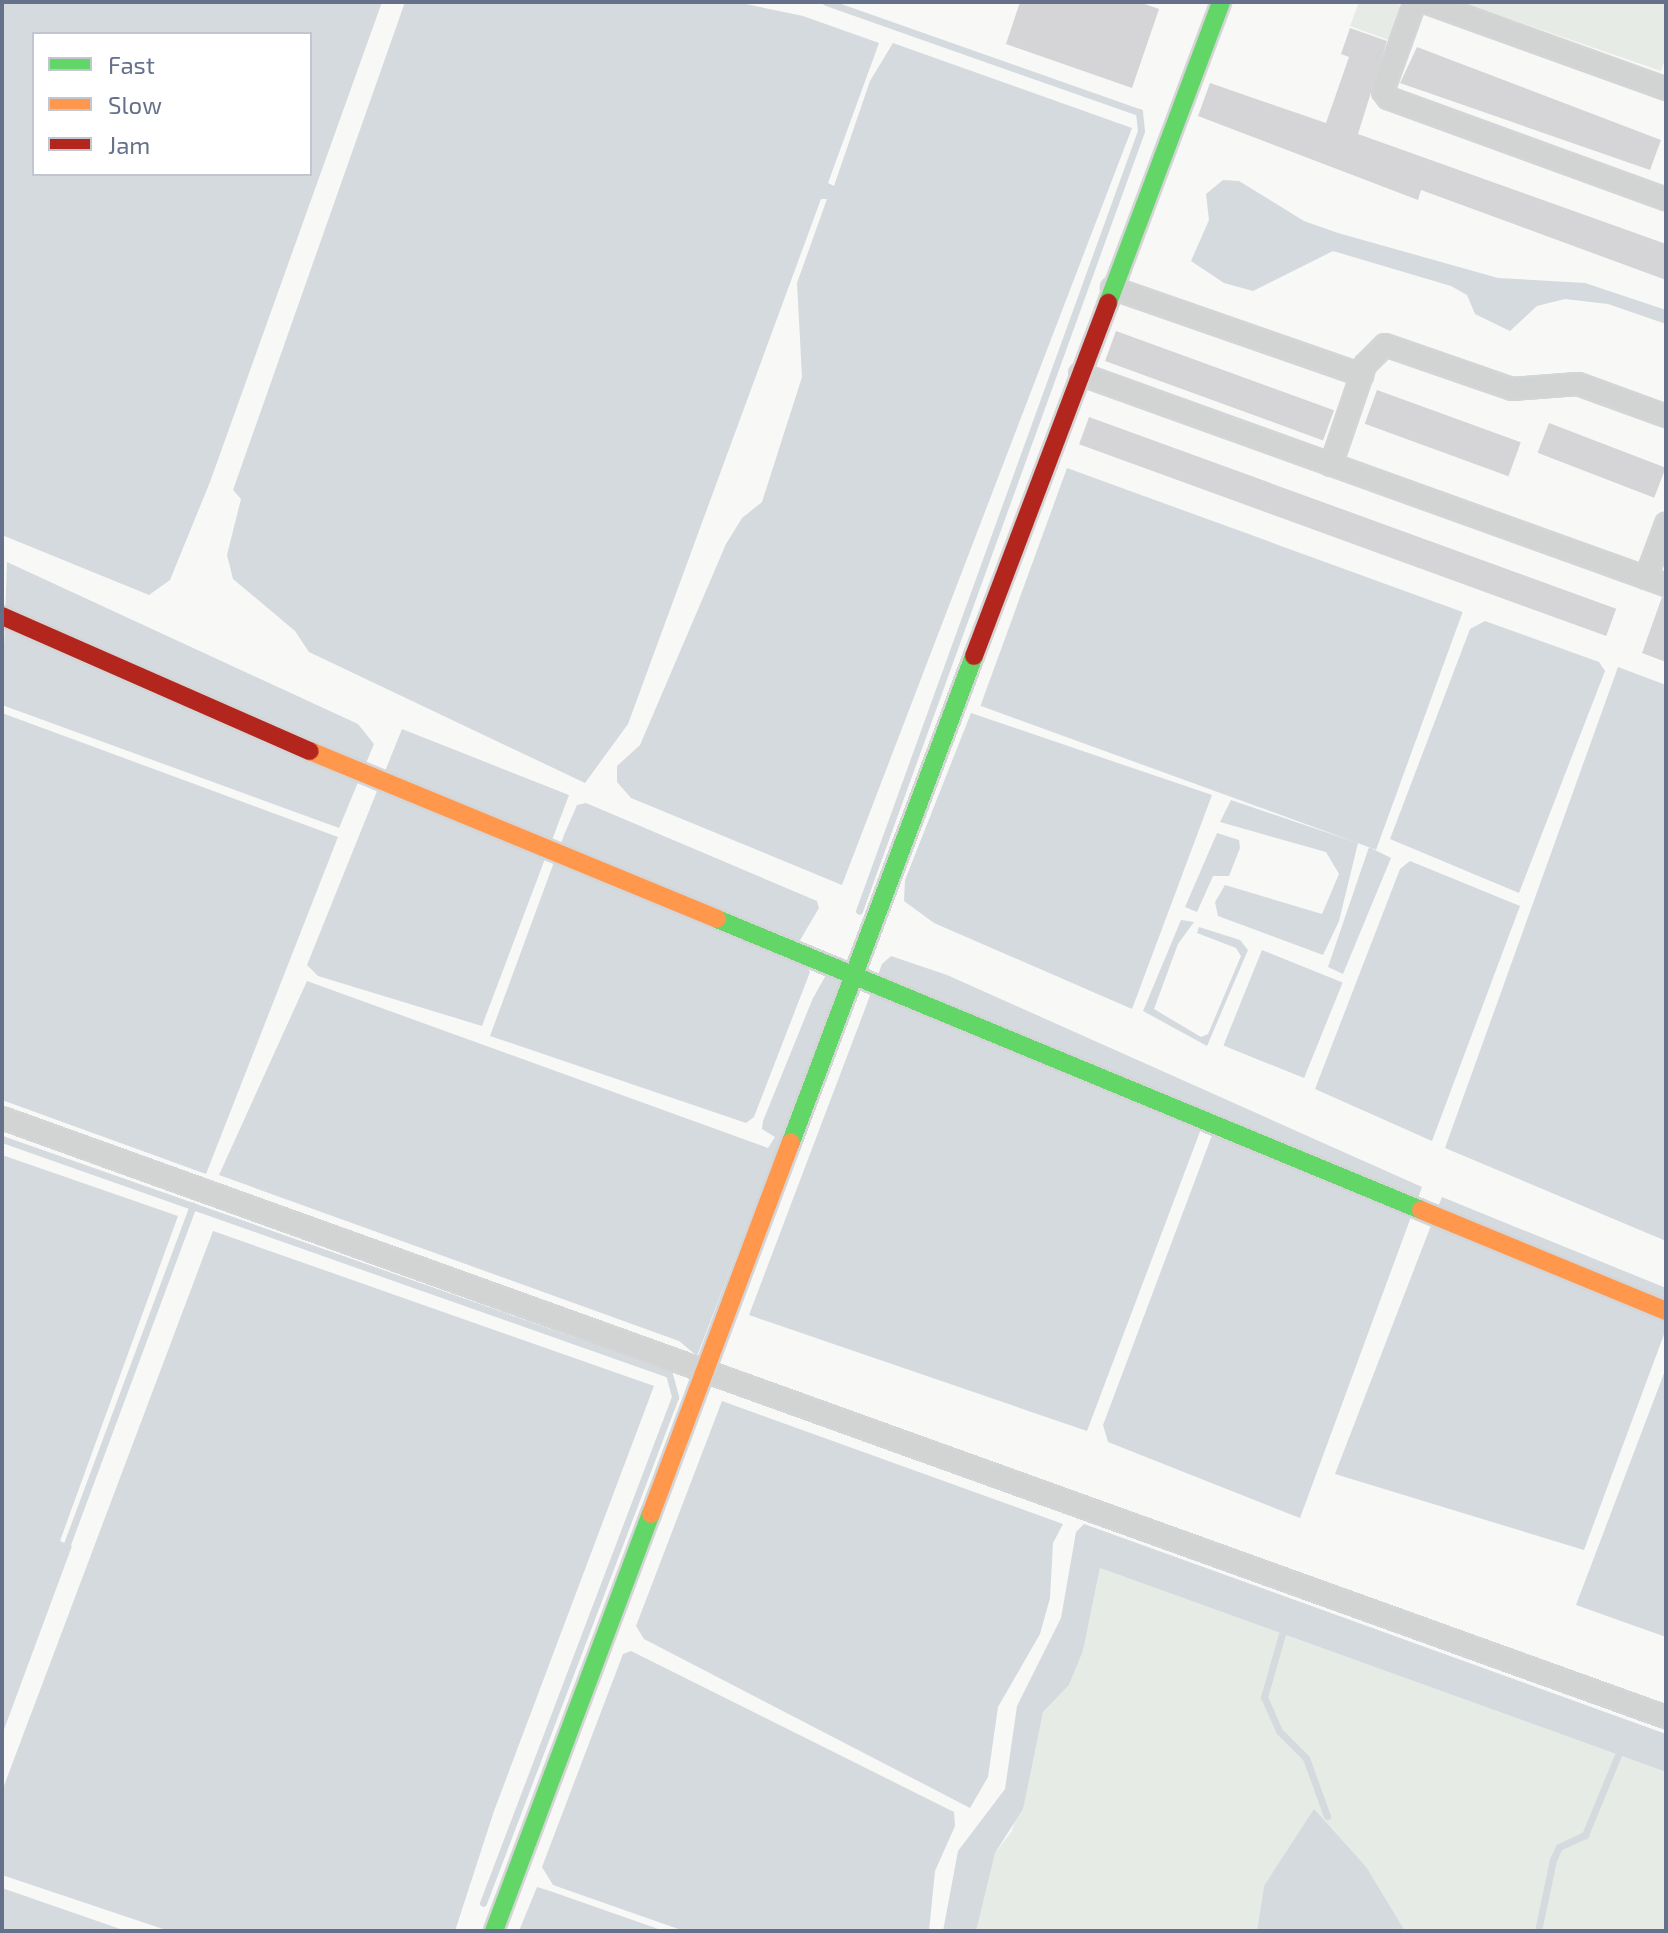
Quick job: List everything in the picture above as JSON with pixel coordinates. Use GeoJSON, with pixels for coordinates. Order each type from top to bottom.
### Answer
{"type":"FeatureCollection","features":[{"type":"Feature","properties":{"kind":"street"},"geometry":{"type":"LineString","coordinates":[[494,1931],[704,1367],[860,978],[1112,288],[1226,2]]}},
{"type":"Feature","properties":{"kind":"street"},"geometry":{"type":"LineString","coordinates":[[1415,2],[1383,91],[1388,98],[1666,199]]}},
{"type":"Feature","properties":{"kind":"street"},"geometry":{"type":"LineString","coordinates":[[1425,2],[1666,89]]}},
{"type":"Feature","properties":{"kind":"street"},"geometry":{"type":"LineString","coordinates":[[1112,288],[1362,375]]}},
{"type":"Feature","properties":{"kind":"street"},"geometry":{"type":"LineString","coordinates":[[1331,465],[1371,353],[1397,346],[1512,389],[1578,384],[1666,416]]}},
{"type":"Feature","properties":{"kind":"street"},"geometry":{"type":"LineString","coordinates":[[1080,374],[1666,585]]}},
{"type":"Feature","properties":{"kind":"street"},"geometry":{"type":"LineString","coordinates":[[1646,578],[1666,524]]}},
{"type":"Feature","properties":{"kind":"street"},"geometry":{"type":"LineString","coordinates":[[2,616],[156,687],[1666,1311]]}},
{"type":"Feature","properties":{"kind":"street"},"geometry":{"type":"LineString","coordinates":[[2,1118],[704,1367],[1666,1717]]}},
{"type":"Feature","properties":{"kind":"shaded area"},"geometry":{"type":"Polygon","coordinates":[[[2,2],[382,2],[210,482],[170,580],[149,595],[2,535],[2,2]]]}},
{"type":"Feature","properties":{"kind":"shaded area"},"geometry":{"type":"Polygon","coordinates":[[[405,2],[736,2],[803,16],[879,43],[828,183],[834,186],[870,81],[893,43],[1132,128],[842,885],[631,798],[617,782],[617,766],[640,745],[726,544],[742,518],[762,502],[802,377],[797,283],[827,199],[821,199],[628,724],[585,783],[309,652],[295,631],[233,579],[227,555],[241,499],[233,490],[405,2]]]}},
{"type":"Feature","properties":{"kind":"shaded area"},"geometry":{"type":"Polygon","coordinates":[[[1359,2],[1398,2],[1402,10],[1391,41],[1350,26],[1359,2]]]}},
{"type":"Feature","properties":{"kind":"shaded area"},"geometry":{"type":"Polygon","coordinates":[[[1461,2],[1666,2],[1666,56],[1661,71],[1461,2]]]}},
{"type":"Feature","properties":{"kind":"shaded area"},"geometry":{"type":"Polygon","coordinates":[[[1223,180],[1239,181],[1304,221],[1338,233],[1498,278],[1585,283],[1666,310],[1666,324],[1608,304],[1565,299],[1537,306],[1510,331],[1475,314],[1467,295],[1451,286],[1333,251],[1253,291],[1224,283],[1191,261],[1209,220],[1206,194],[1223,180]]]}},
{"type":"Feature","properties":{"kind":"shaded area"},"geometry":{"type":"Polygon","coordinates":[[[1067,468],[1463,612],[1376,850],[980,706],[1067,468]]]}},
{"type":"Feature","properties":{"kind":"shaded area"},"geometry":{"type":"Polygon","coordinates":[[[7,562],[358,724],[374,744],[339,828],[2,705],[7,562]]]}},
{"type":"Feature","properties":{"kind":"shaded area"},"geometry":{"type":"Polygon","coordinates":[[[1485,621],[1599,662],[1605,671],[1519,893],[1390,839],[1470,629],[1485,621]]]}},
{"type":"Feature","properties":{"kind":"shaded area"},"geometry":{"type":"Polygon","coordinates":[[[1618,667],[1666,685],[1666,1241],[1445,1148],[1618,667]]]}},
{"type":"Feature","properties":{"kind":"shaded area"},"geometry":{"type":"Polygon","coordinates":[[[2,713],[338,837],[206,1174],[2,1100],[2,713]]]}},
{"type":"Feature","properties":{"kind":"shaded area"},"geometry":{"type":"Polygon","coordinates":[[[971,713],[1212,795],[1132,1009],[934,923],[904,901],[905,880],[971,713]]]}},
{"type":"Feature","properties":{"kind":"shaded area"},"geometry":{"type":"Polygon","coordinates":[[[402,729],[569,795],[482,1026],[318,976],[307,965],[402,729]]]}},
{"type":"Feature","properties":{"kind":"shaded area"},"geometry":{"type":"Polygon","coordinates":[[[1231,800],[1358,843],[1339,921],[1323,955],[1218,916],[1215,902],[1225,885],[1322,914],[1339,874],[1326,852],[1220,822],[1231,800]]]}},
{"type":"Feature","properties":{"kind":"shaded area"},"geometry":{"type":"Polygon","coordinates":[[[586,803],[817,901],[819,908],[796,947],[810,972],[754,1117],[746,1123],[490,1036],[564,835],[577,805],[586,803]]]}},
{"type":"Feature","properties":{"kind":"shaded area"},"geometry":{"type":"Polygon","coordinates":[[[1217,833],[1239,840],[1240,848],[1229,876],[1213,876],[1197,912],[1185,907],[1217,833]]]}},
{"type":"Feature","properties":{"kind":"shaded area"},"geometry":{"type":"Polygon","coordinates":[[[1369,847],[1391,858],[1343,974],[1328,967],[1369,847]]]}},
{"type":"Feature","properties":{"kind":"shaded area"},"geometry":{"type":"Polygon","coordinates":[[[1410,861],[1520,906],[1432,1141],[1315,1089],[1400,869],[1410,861]]]}},
{"type":"Feature","properties":{"kind":"shaded area"},"geometry":{"type":"Polygon","coordinates":[[[1181,920],[1194,922],[1178,944],[1154,1009],[1201,1037],[1208,1034],[1241,956],[1236,948],[1197,933],[1199,927],[1240,940],[1248,950],[1207,1046],[1143,1011],[1181,920]]]}},
{"type":"Feature","properties":{"kind":"shaded area"},"geometry":{"type":"Polygon","coordinates":[[[1262,950],[1343,983],[1304,1078],[1223,1045],[1262,950]]]}},
{"type":"Feature","properties":{"kind":"shaded area"},"geometry":{"type":"Polygon","coordinates":[[[891,956],[947,975],[1422,1187],[1300,1518],[1108,1442],[1103,1425],[1220,1114],[1207,1113],[1087,1431],[749,1315],[882,964],[891,956]]]}},
{"type":"Feature","properties":{"kind":"shaded area"},"geometry":{"type":"Polygon","coordinates":[[[846,971],[697,1356],[679,1341],[219,1175],[307,981],[768,1148],[775,1137],[762,1129],[763,1121],[813,998],[826,975],[846,971]]]}},
{"type":"Feature","properties":{"kind":"shaded area"},"geometry":{"type":"Polygon","coordinates":[[[2,1155],[178,1216],[60,1541],[72,1546],[2,1735],[2,1155]]]}},
{"type":"Feature","properties":{"kind":"shaded area"},"geometry":{"type":"Polygon","coordinates":[[[1442,1197],[1666,1288],[1666,1329],[1584,1550],[1335,1474],[1442,1197]]]}},
{"type":"Feature","properties":{"kind":"shaded area"},"geometry":{"type":"Polygon","coordinates":[[[213,1231],[654,1386],[494,1811],[455,1931],[169,1931],[2,1875],[2,1791],[213,1231]]]}},
{"type":"Feature","properties":{"kind":"shaded area"},"geometry":{"type":"Polygon","coordinates":[[[1666,1368],[1666,1637],[1576,1605],[1666,1368]]]}},
{"type":"Feature","properties":{"kind":"shaded area"},"geometry":{"type":"Polygon","coordinates":[[[722,1401],[1063,1524],[1053,1543],[1050,1598],[1040,1634],[998,1707],[988,1777],[970,1808],[644,1639],[636,1626],[722,1401]]]}},
{"type":"Feature","properties":{"kind":"shaded area"},"geometry":{"type":"Polygon","coordinates":[[[1084,1524],[1666,1734],[1666,1772],[1100,1568],[1083,1651],[1069,1685],[1043,1712],[1023,1809],[995,1853],[976,1931],[943,1931],[958,1851],[1005,1789],[1017,1706],[1061,1618],[1076,1532],[1084,1524]]]}},
{"type":"Feature","properties":{"kind":"shaded area"},"geometry":{"type":"Polygon","coordinates":[[[1100,1568],[1666,1772],[1666,1931],[1405,1931],[1367,1868],[1264,1886],[1257,1931],[976,1931],[984,1888],[995,1853],[1012,1831],[1043,1712],[1069,1685],[1083,1651],[1100,1568]]]}},
{"type":"Feature","properties":{"kind":"shaded area"},"geometry":{"type":"Polygon","coordinates":[[[631,1651],[954,1812],[955,1826],[935,1871],[929,1931],[684,1931],[553,1885],[542,1867],[623,1654],[631,1651]]]}},
{"type":"Feature","properties":{"kind":"shaded area"},"geometry":{"type":"Polygon","coordinates":[[[1314,1809],[1367,1868],[1405,1931],[1257,1931],[1264,1886],[1314,1809]]]}},
{"type":"Feature","properties":{"kind":"shaded area"},"geometry":{"type":"Polygon","coordinates":[[[537,1887],[550,1891],[664,1931],[519,1931],[537,1887]]]}},
{"type":"Feature","properties":{"kind":"shaded area"},"geometry":{"type":"Polygon","coordinates":[[[2,1888],[126,1931],[2,1931],[2,1888]]]}},
{"type":"Feature","properties":{"kind":"building"},"geometry":{"type":"Polygon","coordinates":[[[1020,2],[1139,2],[1159,9],[1132,88],[1006,44],[1020,2]]]}},
{"type":"Feature","properties":{"kind":"building"},"geometry":{"type":"Polygon","coordinates":[[[1350,28],[1387,41],[1358,134],[1666,244],[1666,280],[1421,190],[1418,200],[1198,116],[1210,83],[1326,123],[1349,57],[1341,54],[1350,28]]]}},
{"type":"Feature","properties":{"kind":"building"},"geometry":{"type":"Polygon","coordinates":[[[1417,47],[1661,140],[1650,170],[1400,83],[1417,47]]]}},
{"type":"Feature","properties":{"kind":"building"},"geometry":{"type":"Polygon","coordinates":[[[1116,331],[1334,410],[1323,440],[1105,361],[1116,331]]]}},
{"type":"Feature","properties":{"kind":"building"},"geometry":{"type":"Polygon","coordinates":[[[1377,390],[1521,442],[1508,476],[1365,424],[1377,390]]]}},
{"type":"Feature","properties":{"kind":"building"},"geometry":{"type":"Polygon","coordinates":[[[1089,417],[1616,609],[1606,636],[1079,444],[1089,417]]]}},
{"type":"Feature","properties":{"kind":"building"},"geometry":{"type":"Polygon","coordinates":[[[1549,423],[1666,468],[1654,498],[1538,453],[1549,423]]]}},
{"type":"Feature","properties":{"kind":"building"},"geometry":{"type":"Polygon","coordinates":[[[1662,597],[1666,598],[1666,662],[1642,653],[1662,597]]]}},
{"type":"Feature","properties":{"kind":"waterway"},"geometry":{"type":"LineString","coordinates":[[826,2],[1139,112],[1141,131],[859,911]]}},
{"type":"Feature","properties":{"kind":"waterway"},"geometry":{"type":"LineString","coordinates":[[2,1139],[669,1374],[675,1397],[483,1903]]}},
{"type":"Feature","properties":{"kind":"waterway"},"geometry":{"type":"LineString","coordinates":[[67,1544],[193,1206]]}},
{"type":"Feature","properties":{"kind":"waterway"},"geometry":{"type":"LineString","coordinates":[[1282,1634],[1264,1697],[1279,1731],[1306,1758],[1327,1816]]}},
{"type":"Feature","properties":{"kind":"waterway"},"geometry":{"type":"LineString","coordinates":[[1538,1931],[1553,1860],[1559,1847],[1585,1835],[1618,1755]]}},
{"type":"Feature","properties":{"kind":"traffic: fast"},"geometry":{"type":"LineString","coordinates":[[1108,303],[1221,2]]}},
{"type":"Feature","properties":{"kind":"traffic: fast"},"geometry":{"type":"LineString","coordinates":[[791,1142],[974,656]]}},
{"type":"Feature","properties":{"kind":"traffic: fast"},"geometry":{"type":"LineString","coordinates":[[717,919],[1421,1210]]}},
{"type":"Feature","properties":{"kind":"traffic: fast"},"geometry":{"type":"LineString","coordinates":[[494,1931],[651,1514]]}},
{"type":"Feature","properties":{"kind":"traffic: slow"},"geometry":{"type":"LineString","coordinates":[[310,751],[717,919]]}},
{"type":"Feature","properties":{"kind":"traffic: slow"},"geometry":{"type":"LineString","coordinates":[[651,1514],[791,1142]]}},
{"type":"Feature","properties":{"kind":"traffic: slow"},"geometry":{"type":"LineString","coordinates":[[1421,1210],[1666,1311]]}},
{"type":"Feature","properties":{"kind":"traffic: jam"},"geometry":{"type":"LineString","coordinates":[[974,656],[1108,303]]}},
{"type":"Feature","properties":{"kind":"traffic: jam"},"geometry":{"type":"LineString","coordinates":[[2,616],[310,751]]}}]}
